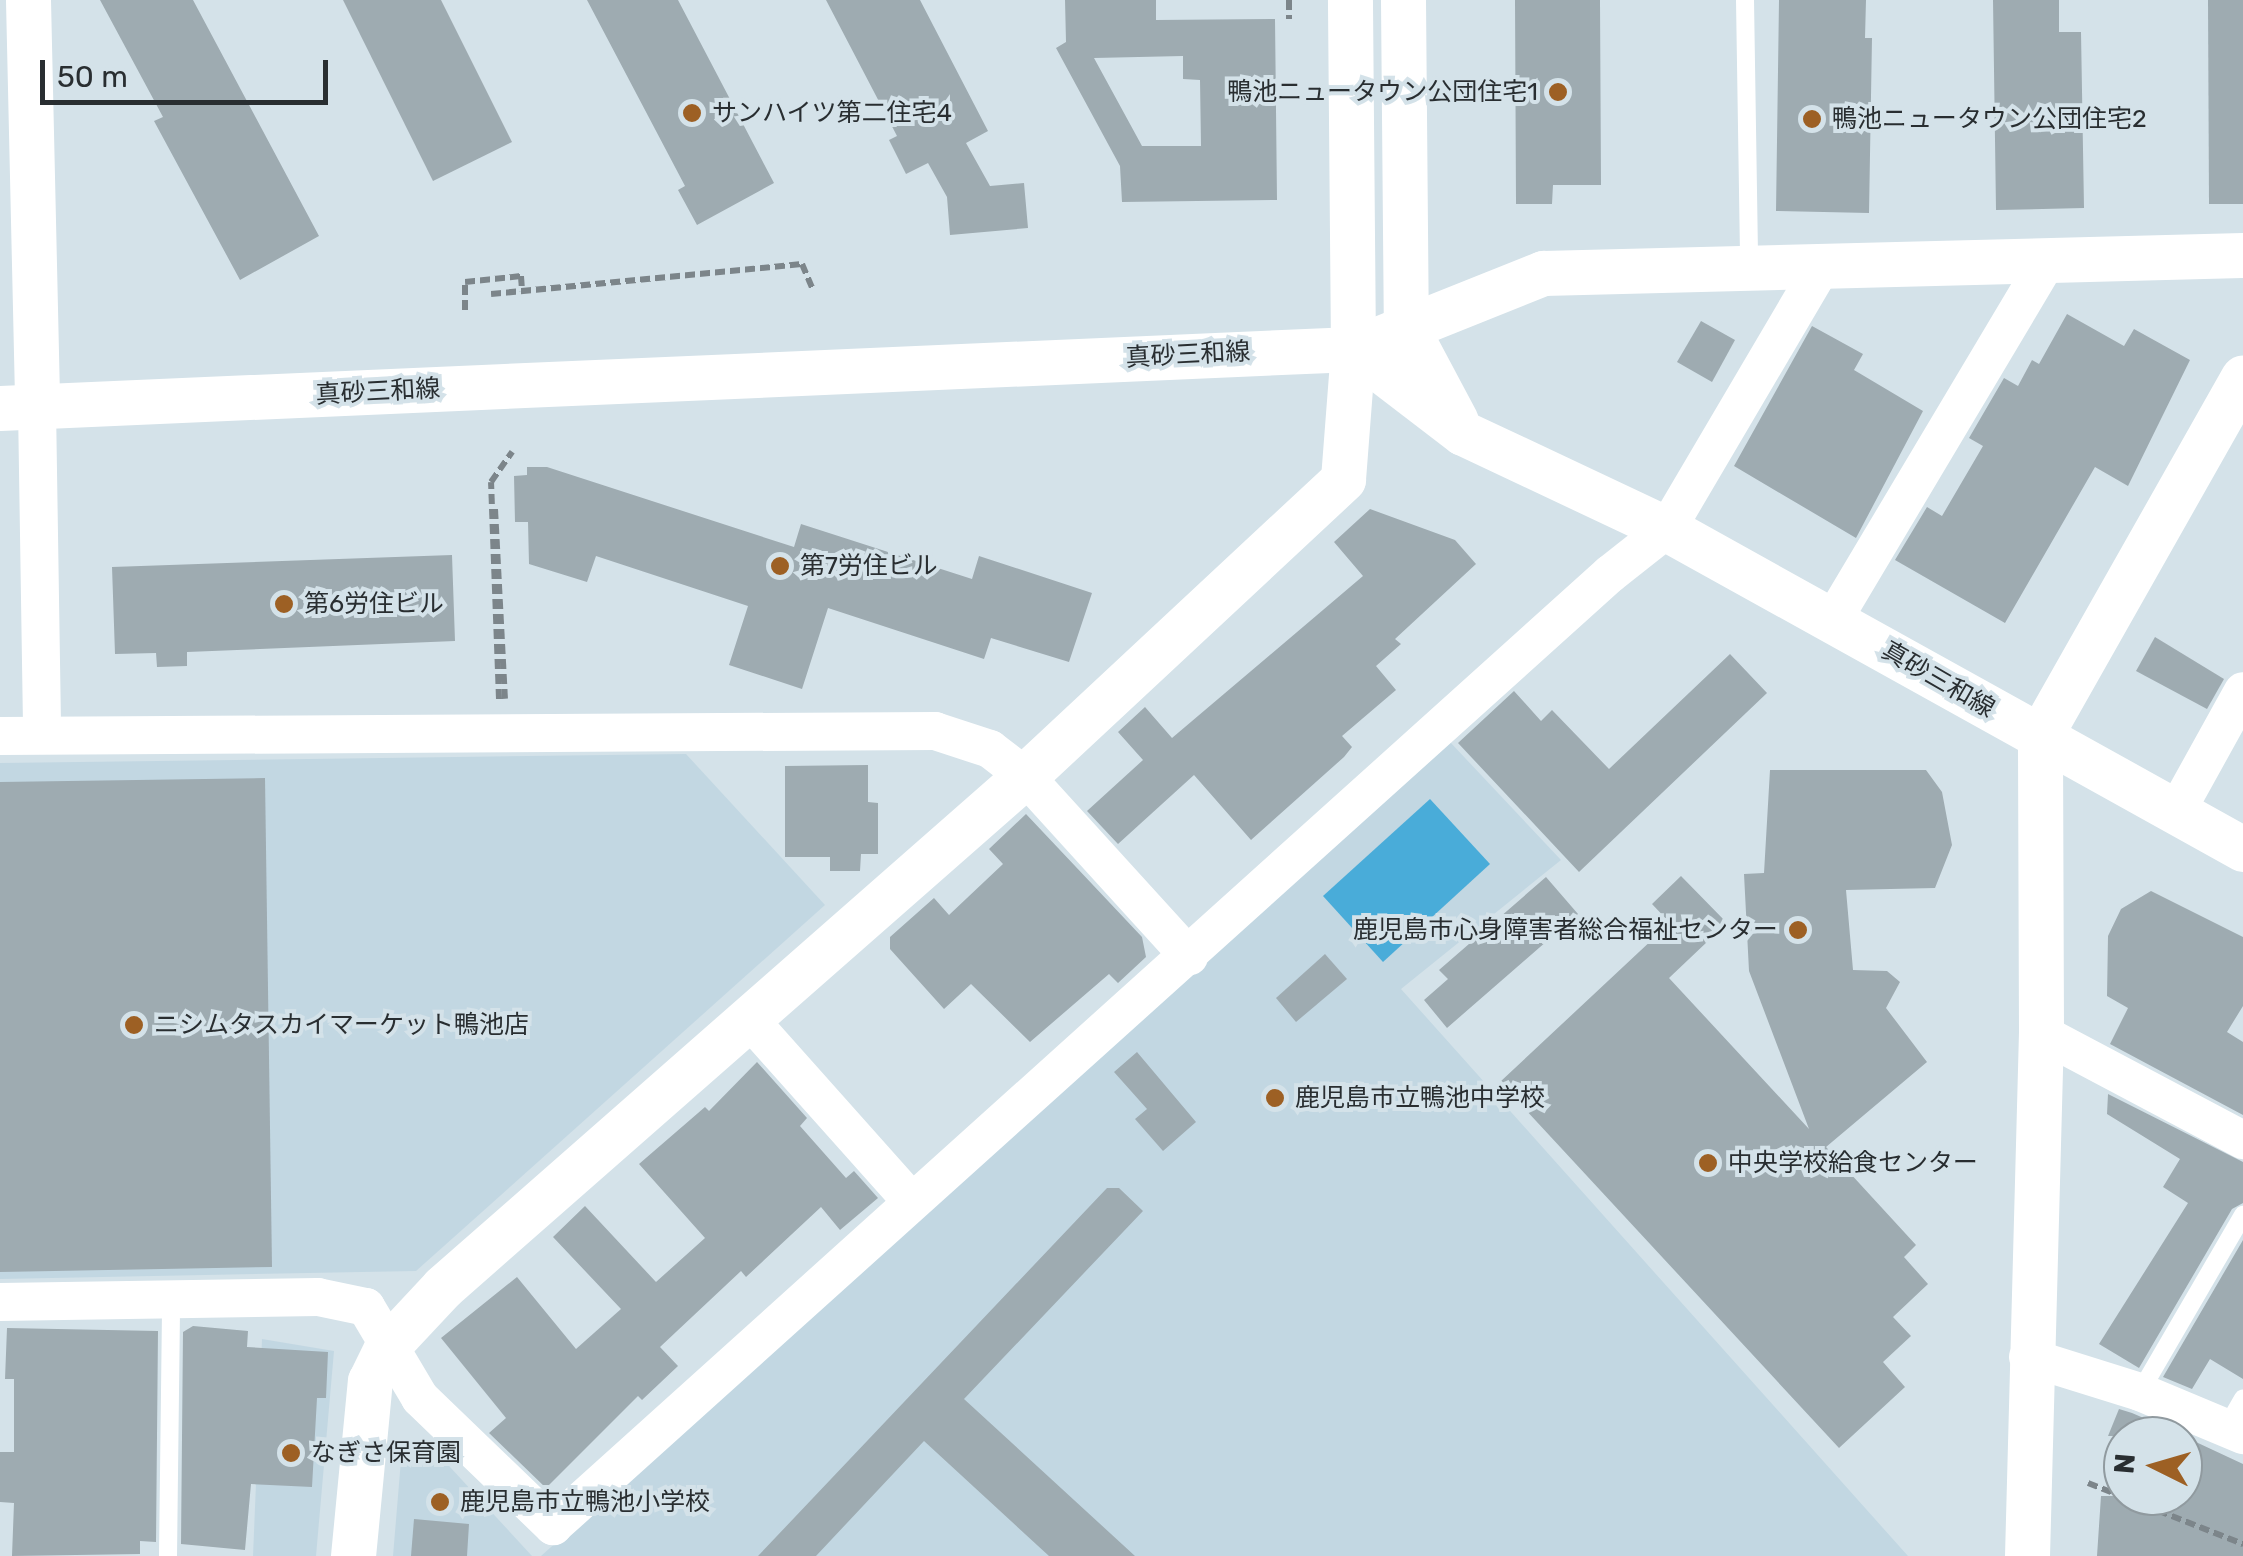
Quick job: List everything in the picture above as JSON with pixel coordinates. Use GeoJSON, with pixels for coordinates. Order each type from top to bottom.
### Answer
{"type":"FeatureCollection","features":[{"type":"Feature","properties":{"kind":"street"},"geometry":{"type":"LineString","coordinates":[[28,0],[19,408],[42,735]]}},
{"type":"Feature","properties":{"kind":"street"},"geometry":{"type":"LineString","coordinates":[[353,1556],[370,1382],[386,1348],[442,1287],[1024,776],[1343,479],[1352,349],[1350,0]]}},
{"type":"Feature","properties":{"kind":"street"},"geometry":{"type":"LineString","coordinates":[[1404,0],[1406,327],[1463,433]]}},
{"type":"Feature","properties":{"kind":"street"},"geometry":{"type":"LineString","coordinates":[[1352,349],[1542,274],[2243,256]]}},
{"type":"Feature","properties":{"kind":"street"},"geometry":{"type":"LineString","coordinates":[[1833,620],[2048,260]]}},
{"type":"Feature","properties":{"kind":"street"},"geometry":{"type":"LineString","coordinates":[[0,1302],[318,1297],[366,1307],[386,1348],[420,1398],[553,1526],[911,1201],[1667,529],[1822,266]]}},
{"type":"Feature","properties":{"kind":"street","name":"真砂三和線"},"geometry":{"type":"LineString","coordinates":[[19,408],[1352,349],[1463,433],[1667,529],[2243,849]]}},
{"type":"Feature","properties":{"kind":"street"},"geometry":{"type":"LineString","coordinates":[[2027,1556],[2028,1358],[2041,1032],[2040,736],[2243,376]]}},
{"type":"Feature","properties":{"kind":"street"},"geometry":{"type":"LineString","coordinates":[[2176,812],[2243,691]]}},
{"type":"Feature","properties":{"kind":"street"},"geometry":{"type":"LineString","coordinates":[[0,736],[934,731],[990,748],[1024,776],[1189,956]]}},
{"type":"Feature","properties":{"kind":"street"},"geometry":{"type":"LineString","coordinates":[[749,1018],[911,1201]]}},
{"type":"Feature","properties":{"kind":"street"},"geometry":{"type":"LineString","coordinates":[[2041,1032],[2243,1140]]}},
{"type":"Feature","properties":{"kind":"street"},"geometry":{"type":"LineString","coordinates":[[2028,1358],[2237,1421]]}},
{"type":"Feature","properties":{"kind":"lane"},"geometry":{"type":"LineString","coordinates":[[1745,0],[1749,268]]}},
{"type":"Feature","properties":{"kind":"lane"},"geometry":{"type":"LineString","coordinates":[[2140,1392],[2243,1215]]}},
{"type":"Feature","properties":{"kind":"lane"},"geometry":{"type":"LineString","coordinates":[[168,1556],[171,1299]]}},
{"type":"Feature","properties":{"kind":"path"},"geometry":{"type":"LineString","coordinates":[[1289,0],[1290,19]]}},
{"type":"Feature","properties":{"kind":"path"},"geometry":{"type":"LineString","coordinates":[[491,294],[802,264],[812,288]]}},
{"type":"Feature","properties":{"kind":"path"},"geometry":{"type":"LineString","coordinates":[[465,310],[465,282],[521,276],[522,291]]}},
{"type":"Feature","properties":{"kind":"path"},"geometry":{"type":"LineString","coordinates":[[502,710],[491,482],[512,452]]}},
{"type":"Feature","properties":{"kind":"path"},"geometry":{"type":"LineString","coordinates":[[2088,1483],[2243,1544]]}},
{"type":"Feature","properties":{"kind":"shaded area","name":"鹿児島市立鴨池中学校"},"geometry":{"type":"Polygon","coordinates":[[[1450,742],[1561,860],[1401,989],[1908,1556],[541,1556],[1450,742]]]}},
{"type":"Feature","properties":{"kind":"shaded area"},"geometry":{"type":"Polygon","coordinates":[[[686,754],[825,905],[416,1271],[0,1279],[0,763],[686,754]]]}},
{"type":"Feature","properties":{"kind":"shaded area","name":"なぎさ保育園"},"geometry":{"type":"Polygon","coordinates":[[[262,1339],[334,1351],[316,1556],[253,1556],[262,1339]]]}},
{"type":"Feature","properties":{"kind":"shaded area","name":"鹿児島市立鴨池小学校"},"geometry":{"type":"Polygon","coordinates":[[[427,1442],[532,1556],[393,1556],[402,1448],[427,1442]]]}},
{"type":"Feature","properties":{"kind":"water"},"geometry":{"type":"Polygon","coordinates":[[[1430,799],[1490,864],[1383,962],[1323,896],[1430,799]]]}},
{"type":"Feature","properties":{"kind":"building"},"geometry":{"type":"Polygon","coordinates":[[[100,0],[193,0],[319,236],[240,280],[154,121],[163,117],[100,0]]]}},
{"type":"Feature","properties":{"kind":"building"},"geometry":{"type":"Polygon","coordinates":[[[343,0],[441,0],[512,142],[433,181],[343,0]]]}},
{"type":"Feature","properties":{"kind":"building","name":"サンハイツ第二住宅4"},"geometry":{"type":"Polygon","coordinates":[[[587,0],[678,0],[774,183],[697,225],[678,190],[685,186],[587,0]]]}},
{"type":"Feature","properties":{"kind":"building"},"geometry":{"type":"Polygon","coordinates":[[[826,0],[920,0],[988,131],[966,143],[990,186],[1024,183],[1028,228],[950,235],[947,197],[928,163],[906,174],[889,140],[897,136],[826,0]]]}},
{"type":"Feature","properties":{"kind":"building"},"geometry":{"type":"Polygon","coordinates":[[[1065,0],[1156,0],[1156,20],[1275,19],[1277,200],[1122,202],[1120,166],[1056,48],[1066,42],[1065,0]],[[1183,56],[1094,58],[1142,146],[1201,146],[1200,80],[1183,79],[1183,56]]]}},
{"type":"Feature","properties":{"kind":"building","name":"鴨池ニュータウン公団住宅1"},"geometry":{"type":"Polygon","coordinates":[[[1515,0],[1600,0],[1601,185],[1553,185],[1552,204],[1516,204],[1515,0]]]}},
{"type":"Feature","properties":{"kind":"building","name":"鴨池ニュータウン公団住宅2"},"geometry":{"type":"Polygon","coordinates":[[[1779,0],[1866,0],[1865,38],[1872,38],[1869,213],[1776,211],[1779,0]]]}},
{"type":"Feature","properties":{"kind":"building"},"geometry":{"type":"Polygon","coordinates":[[[1993,0],[2059,0],[2059,32],[2081,32],[2084,208],[1996,210],[1993,0]]]}},
{"type":"Feature","properties":{"kind":"building"},"geometry":{"type":"Polygon","coordinates":[[[2208,0],[2243,0],[2243,204],[2209,204],[2208,0]]]}},
{"type":"Feature","properties":{"kind":"building"},"geometry":{"type":"Polygon","coordinates":[[[2067,314],[2124,346],[2134,329],[2190,360],[2128,486],[2095,467],[2005,623],[1895,560],[1927,507],[1942,516],[1983,446],[1969,438],[2004,378],[2018,386],[2032,360],[2039,364],[2067,314]]]}},
{"type":"Feature","properties":{"kind":"building"},"geometry":{"type":"Polygon","coordinates":[[[1701,321],[1735,340],[1712,382],[1677,362],[1701,321]]]}},
{"type":"Feature","properties":{"kind":"building"},"geometry":{"type":"Polygon","coordinates":[[[1812,326],[1863,354],[1854,370],[1923,411],[1856,538],[1734,466],[1812,326]]]}},
{"type":"Feature","properties":{"kind":"building","name":"第7労住ビル"},"geometry":{"type":"Polygon","coordinates":[[[527,467],[547,467],[794,547],[801,524],[972,579],[979,556],[1092,593],[1069,662],[991,638],[984,659],[828,608],[802,689],[729,665],[748,606],[596,556],[587,582],[529,564],[528,522],[515,522],[514,476],[527,475],[527,467]]]}},
{"type":"Feature","properties":{"kind":"building"},"geometry":{"type":"Polygon","coordinates":[[[1370,509],[1455,540],[1476,564],[1395,639],[1401,644],[1376,666],[1396,690],[1342,736],[1352,747],[1344,757],[1251,840],[1194,775],[1118,844],[1087,811],[1143,760],[1118,732],[1145,707],[1172,738],[1363,576],[1334,542],[1370,509]]]}},
{"type":"Feature","properties":{"kind":"building","name":"第6労住ビル"},"geometry":{"type":"Polygon","coordinates":[[[452,555],[455,641],[187,652],[187,666],[157,667],[156,653],[115,654],[112,567],[452,555]]]}},
{"type":"Feature","properties":{"kind":"building"},"geometry":{"type":"Polygon","coordinates":[[[2155,637],[2224,679],[2207,709],[2136,671],[2155,637]]]}},
{"type":"Feature","properties":{"kind":"building"},"geometry":{"type":"Polygon","coordinates":[[[1730,654],[1767,693],[1579,872],[1458,743],[1514,691],[1541,721],[1552,710],[1609,769],[1730,654]]]}},
{"type":"Feature","properties":{"kind":"building"},"geometry":{"type":"Polygon","coordinates":[[[868,765],[868,802],[878,803],[878,854],[861,854],[860,871],[830,871],[830,857],[785,857],[785,766],[868,765]]]}},
{"type":"Feature","properties":{"kind":"building","name":"中央学校給食センター"},"geometry":{"type":"Polygon","coordinates":[[[1770,770],[1926,770],[1942,792],[1952,845],[1935,888],[1846,890],[1853,970],[1887,971],[1900,982],[1886,1008],[1927,1062],[1826,1147],[1916,1245],[1904,1257],[1928,1284],[1893,1317],[1911,1336],[1883,1362],[1905,1387],[1839,1448],[1500,1082],[1670,923],[1652,904],[1681,876],[1727,923],[1669,978],[1809,1129],[1749,971],[1744,874],[1764,873],[1770,770]]]}},
{"type":"Feature","properties":{"kind":"building","name":"ニシムタスカイマーケット鴨池店"},"geometry":{"type":"Polygon","coordinates":[[[265,778],[272,1267],[0,1272],[0,782],[265,778]]]}},
{"type":"Feature","properties":{"kind":"building"},"geometry":{"type":"Polygon","coordinates":[[[1026,814],[1142,937],[1146,957],[1118,983],[1109,974],[1030,1042],[971,984],[944,1009],[890,949],[890,937],[934,898],[949,915],[1003,864],[989,849],[1026,814]]]}},
{"type":"Feature","properties":{"kind":"building"},"geometry":{"type":"Polygon","coordinates":[[[1546,877],[1578,914],[1447,1028],[1424,1000],[1448,979],[1439,970],[1546,877]]]}},
{"type":"Feature","properties":{"kind":"building"},"geometry":{"type":"Polygon","coordinates":[[[2151,891],[2243,937],[2243,1006],[2227,1032],[2243,1042],[2243,1115],[2110,1044],[2128,1008],[2107,996],[2108,936],[2121,909],[2151,891]]]}},
{"type":"Feature","properties":{"kind":"building"},"geometry":{"type":"Polygon","coordinates":[[[1325,954],[1347,979],[1296,1022],[1276,998],[1325,954]]]}},
{"type":"Feature","properties":{"kind":"building"},"geometry":{"type":"Polygon","coordinates":[[[1137,1052],[1196,1122],[1163,1151],[1135,1119],[1147,1109],[1114,1072],[1137,1052]]]}},
{"type":"Feature","properties":{"kind":"building"},"geometry":{"type":"Polygon","coordinates":[[[757,1062],[807,1118],[800,1126],[846,1178],[854,1171],[878,1198],[840,1230],[821,1207],[746,1277],[741,1271],[660,1347],[678,1366],[642,1400],[638,1396],[546,1488],[489,1433],[506,1418],[441,1338],[517,1277],[576,1349],[621,1309],[553,1237],[585,1206],[656,1282],[705,1238],[639,1164],[705,1107],[709,1111],[757,1062]]]}},
{"type":"Feature","properties":{"kind":"building"},"geometry":{"type":"Polygon","coordinates":[[[2108,1094],[2243,1162],[2243,1203],[2232,1209],[2139,1368],[2099,1344],[2188,1203],[2163,1187],[2180,1159],[2107,1114],[2108,1094]]]}},
{"type":"Feature","properties":{"kind":"building"},"geometry":{"type":"Polygon","coordinates":[[[1107,1188],[1119,1188],[1143,1211],[964,1399],[1135,1556],[1049,1556],[924,1441],[816,1556],[758,1556],[1107,1188]]]}},
{"type":"Feature","properties":{"kind":"building"},"geometry":{"type":"Polygon","coordinates":[[[2243,1240],[2243,1379],[2210,1359],[2192,1389],[2163,1377],[2243,1240]]]}},
{"type":"Feature","properties":{"kind":"building"},"geometry":{"type":"Polygon","coordinates":[[[193,1326],[248,1331],[247,1347],[328,1352],[326,1398],[317,1398],[312,1487],[251,1484],[245,1550],[181,1544],[183,1332],[193,1326]]]}},
{"type":"Feature","properties":{"kind":"building"},"geometry":{"type":"Polygon","coordinates":[[[7,1328],[158,1331],[156,1542],[140,1541],[140,1554],[12,1556],[14,1503],[0,1502],[0,1452],[14,1452],[14,1379],[5,1379],[7,1328]]]}},
{"type":"Feature","properties":{"kind":"building"},"geometry":{"type":"Polygon","coordinates":[[[2119,1409],[2139,1416],[2116,1416],[2119,1409]]]}},
{"type":"Feature","properties":{"kind":"building"},"geometry":{"type":"Polygon","coordinates":[[[2203,1445],[2243,1464],[2243,1556],[2097,1556],[2101,1496],[2103,1516],[2203,1516],[2203,1445]]]}},
{"type":"Feature","properties":{"kind":"building"},"geometry":{"type":"Polygon","coordinates":[[[414,1519],[469,1524],[467,1556],[411,1556],[414,1519]]]}},
{"type":"Feature","properties":{"kind":"place","name":"鴨池ニュータウン公団住宅1"},"geometry":{"type":"Point","coordinates":[1558,92]}},
{"type":"Feature","properties":{"kind":"place","name":"サンハイツ第二住宅4"},"geometry":{"type":"Point","coordinates":[692,113]}},
{"type":"Feature","properties":{"kind":"place","name":"鴨池ニュータウン公団住宅2"},"geometry":{"type":"Point","coordinates":[1812,119]}},
{"type":"Feature","properties":{"kind":"place","name":"第7労住ビル"},"geometry":{"type":"Point","coordinates":[780,566]}},
{"type":"Feature","properties":{"kind":"place","name":"第6労住ビル"},"geometry":{"type":"Point","coordinates":[284,604]}},
{"type":"Feature","properties":{"kind":"place","name":"鹿児島市心身障害者総合福祉センター"},"geometry":{"type":"Point","coordinates":[1798,930]}},
{"type":"Feature","properties":{"kind":"place","name":"ニシムタスカイマーケット鴨池店"},"geometry":{"type":"Point","coordinates":[134,1025]}},
{"type":"Feature","properties":{"kind":"place","name":"鹿児島市立鴨池中学校"},"geometry":{"type":"Point","coordinates":[1275,1098]}},
{"type":"Feature","properties":{"kind":"place","name":"中央学校給食センター"},"geometry":{"type":"Point","coordinates":[1708,1163]}},
{"type":"Feature","properties":{"kind":"place","name":"なぎさ保育園"},"geometry":{"type":"Point","coordinates":[291,1453]}},
{"type":"Feature","properties":{"kind":"place","name":"鹿児島市立鴨池小学校"},"geometry":{"type":"Point","coordinates":[440,1502]}}]}
